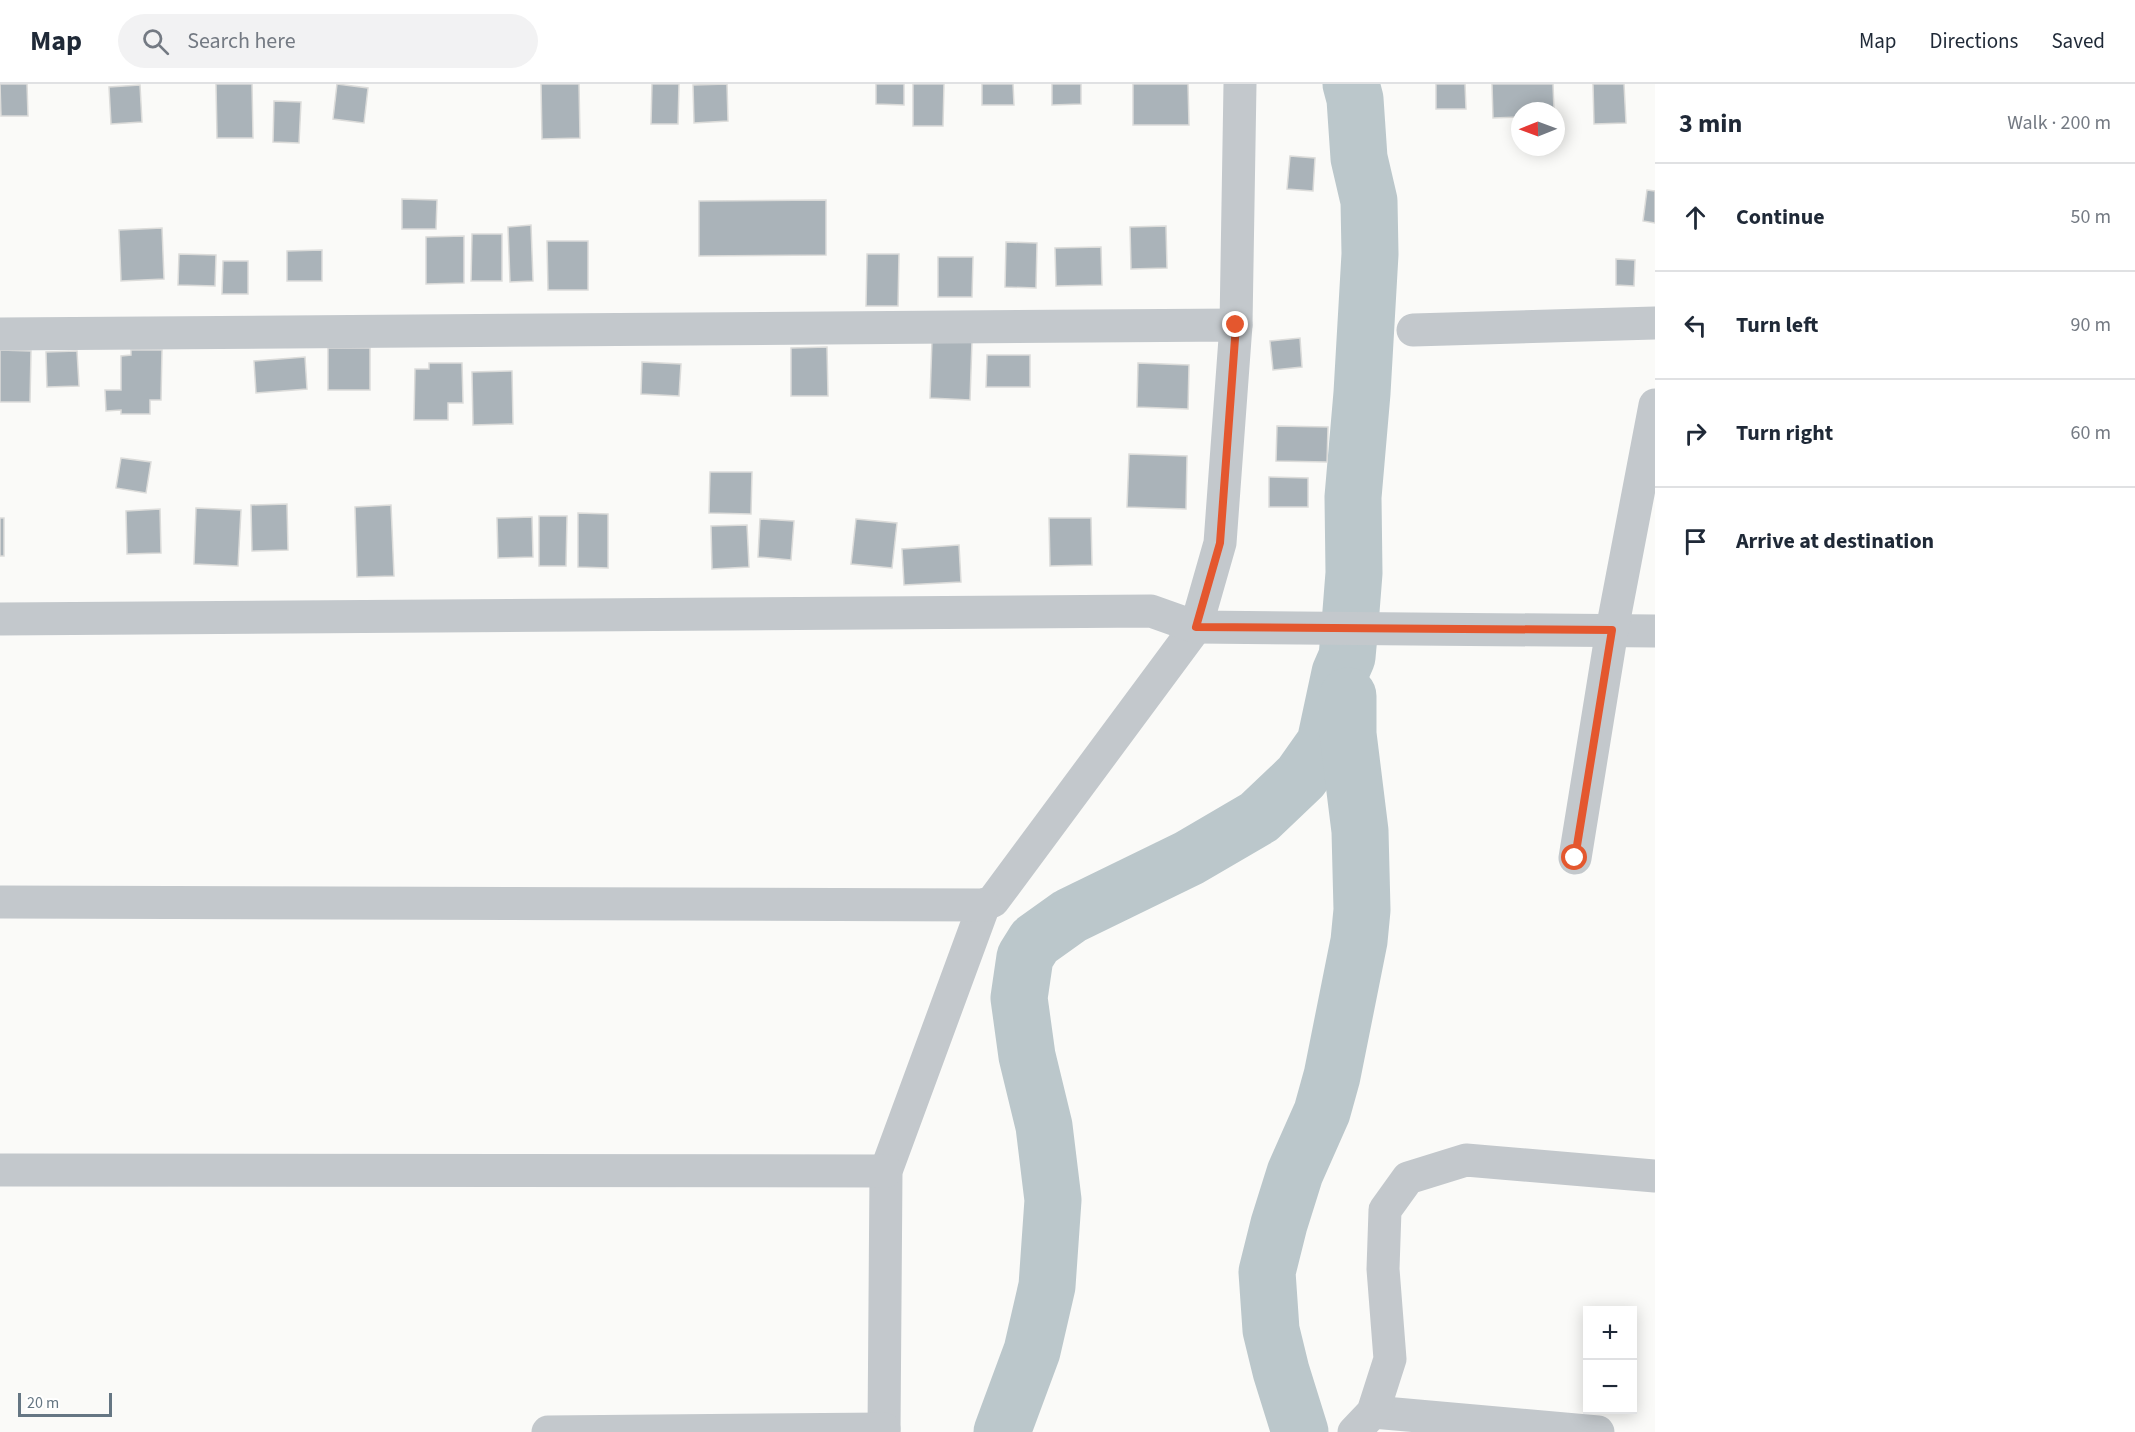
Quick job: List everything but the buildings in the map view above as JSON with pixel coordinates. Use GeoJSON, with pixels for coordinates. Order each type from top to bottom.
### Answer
{"type":"FeatureCollection","features":[{"type":"Feature","properties":{"kind":"street"},"geometry":{"type":"LineString","coordinates":[[0,902],[984,905],[993,901],[1196,627],[1220,543],[1236,325],[1240,84]]}},
{"type":"Feature","properties":{"kind":"street"},"geometry":{"type":"LineString","coordinates":[[1413,330],[1655,323]]}},
{"type":"Feature","properties":{"kind":"street"},"geometry":{"type":"LineString","coordinates":[[0,334],[1236,325]]}},
{"type":"Feature","properties":{"kind":"street"},"geometry":{"type":"LineString","coordinates":[[1575,858],[1612,630],[1655,405]]}},
{"type":"Feature","properties":{"kind":"street"},"geometry":{"type":"LineString","coordinates":[[0,619],[1151,611],[1196,627],[1655,631]]}},
{"type":"Feature","properties":{"kind":"street"},"geometry":{"type":"LineString","coordinates":[[548,1432],[884,1430],[886,1171],[984,905]]}},
{"type":"Feature","properties":{"kind":"street"},"geometry":{"type":"LineString","coordinates":[[1598,1432],[1364,1422],[1390,1359],[1383,1269],[1385,1210],[1408,1178],[1466,1160],[1655,1176]]}},
{"type":"Feature","properties":{"kind":"street"},"geometry":{"type":"LineString","coordinates":[[0,1170],[886,1171]]}},
{"type":"Feature","properties":{"kind":"waterway"},"geometry":{"type":"LineString","coordinates":[[1002,1432],[1032,1351],[1047,1286],[1053,1200],[1044,1126],[1027,1056],[1019,998],[1025,957],[1035,941],[1070,916],[1189,858],[1259,817],[1301,777],[1325,743],[1340,673],[1347,657],[1354,573],[1353,497],[1370,254],[1369,201],[1359,158],[1355,99],[1351,84]]}},
{"type":"Feature","properties":{"kind":"waterway"},"geometry":{"type":"LineString","coordinates":[[1300,1432],[1271,1330],[1267,1272],[1295,1173],[1322,1112],[1332,1076],[1359,941],[1362,910],[1360,831],[1348,734],[1348,696]]}},
{"type":"Feature","properties":{"kind":"route"},"geometry":{"type":"LineString","coordinates":[[1236,325],[1220,543],[1196,627],[1612,630],[1575,858]]}}]}
